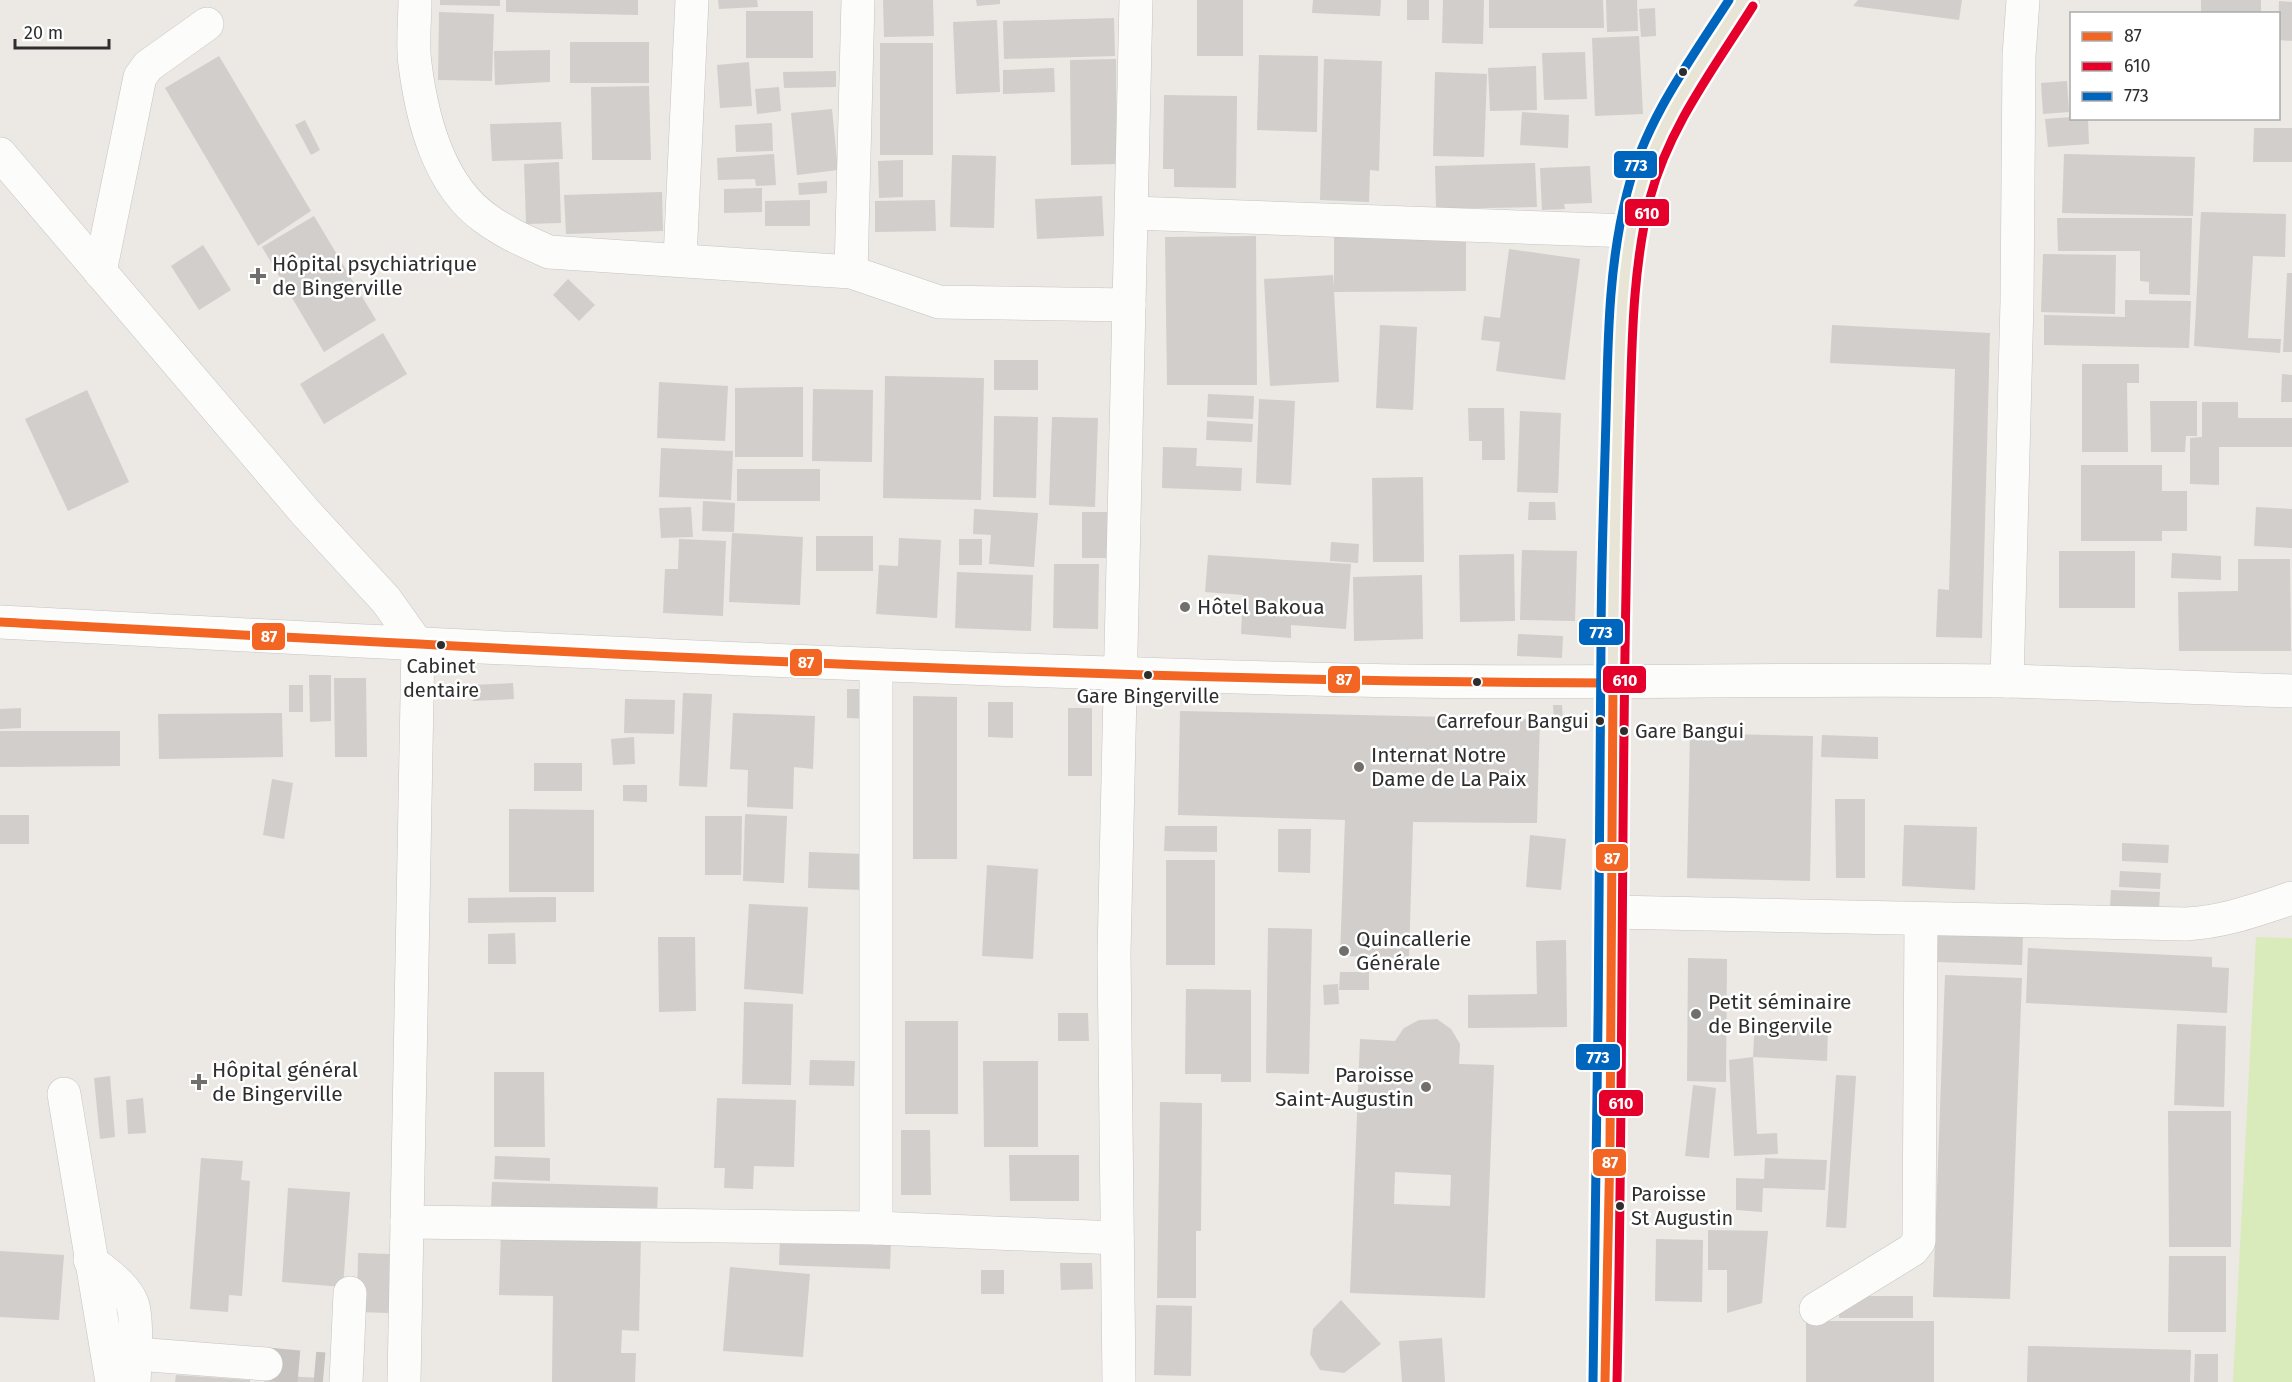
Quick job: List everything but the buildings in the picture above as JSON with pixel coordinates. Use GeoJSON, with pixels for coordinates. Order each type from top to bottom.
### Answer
{"type":"FeatureCollection","features":[{"type":"Feature","properties":{"kind":"main road"},"geometry":{"type":"LineString","coordinates":[[1605,1382],[1610,1159],[1613,683],[1620,356],[1631,231],[1648,166],[1665,124],[1743,0]]}},
{"type":"Feature","properties":{"kind":"street"},"geometry":{"type":"LineString","coordinates":[[415,0],[415,63],[430,136],[451,182],[483,216],[513,236],[549,252],[850,272],[939,302],[1129,305]]}},
{"type":"Feature","properties":{"kind":"street"},"geometry":{"type":"LineString","coordinates":[[680,259],[692,0]]}},
{"type":"Feature","properties":{"kind":"street"},"geometry":{"type":"LineString","coordinates":[[850,272],[858,0]]}},
{"type":"Feature","properties":{"kind":"street"},"geometry":{"type":"LineString","coordinates":[[1119,1382],[1114,952],[1136,0]]}},
{"type":"Feature","properties":{"kind":"street"},"geometry":{"type":"LineString","coordinates":[[2007,681],[2022,0]]}},
{"type":"Feature","properties":{"kind":"street"},"geometry":{"type":"LineString","coordinates":[[100,272],[140,77],[148,66],[207,24]]}},
{"type":"Feature","properties":{"kind":"street"},"geometry":{"type":"LineString","coordinates":[[0,154],[306,513],[386,600],[418,645],[404,1382]]}},
{"type":"Feature","properties":{"kind":"street"},"geometry":{"type":"LineString","coordinates":[[1132,213],[1631,231]]}},
{"type":"Feature","properties":{"kind":"street"},"geometry":{"type":"LineString","coordinates":[[0,622],[418,645],[1343,680],[1613,683],[1782,680],[2007,681],[2292,691]]}},
{"type":"Feature","properties":{"kind":"street"},"geometry":{"type":"LineString","coordinates":[[876,664],[876,1228]]}},
{"type":"Feature","properties":{"kind":"street"},"geometry":{"type":"LineString","coordinates":[[1612,912],[2186,924],[2214,922],[2246,915],[2292,898]]}},
{"type":"Feature","properties":{"kind":"street"},"geometry":{"type":"LineString","coordinates":[[1816,1309],[1912,1250],[1919,1241],[1921,919]]}},
{"type":"Feature","properties":{"kind":"street"},"geometry":{"type":"LineString","coordinates":[[64,1094],[112,1382]]}},
{"type":"Feature","properties":{"kind":"street"},"geometry":{"type":"LineString","coordinates":[[407,1222],[876,1228],[1117,1238]]}},
{"type":"Feature","properties":{"kind":"street"},"geometry":{"type":"LineString","coordinates":[[90,1260],[116,1283],[133,1304],[135,1368],[266,1364]]}},
{"type":"Feature","properties":{"kind":"street"},"geometry":{"type":"LineString","coordinates":[[339,1374],[350,1293]]}},
{"type":"Feature","properties":{"kind":"green space"},"geometry":{"type":"Polygon","coordinates":[[[2256,937],[2292,938],[2292,1382],[2233,1382],[2256,937]]]}},
{"type":"Feature","properties":{"kind":"tunnel"},"geometry":{"type":"LineString","coordinates":[[266,1364],[324,1369]]}},
{"type":"Feature","properties":{"kind":"transit line","name":"773"},"geometry":{"type":"LineString","coordinates":[[1593,1382],[1602,589],[1610,305],[1621,221],[1627,193],[1645,141],[1684,69],[1729,0]]}},
{"type":"Feature","properties":{"kind":"transit line","name":"610"},"geometry":{"type":"LineString","coordinates":[[1617,1382],[1623,789],[1634,303],[1644,224],[1658,172],[1694,99],[1753,6]]}},
{"type":"Feature","properties":{"kind":"transit line","name":"87"},"geometry":{"type":"LineString","coordinates":[[0,622],[806,663],[1210,677],[1613,683]]}},
{"type":"Feature","properties":{"kind":"transit line","name":"87"},"geometry":{"type":"LineString","coordinates":[[1605,1382],[1610,1147],[1613,683]]}},
{"type":"Feature","properties":{"kind":"place","name":"Hôpital psychiatrique de Bingerville"},"geometry":{"type":"Point","coordinates":[258,276]}},
{"type":"Feature","properties":{"kind":"place","name":"Hôtel Bakoua"},"geometry":{"type":"Point","coordinates":[1185,607]}},
{"type":"Feature","properties":{"kind":"place","name":"Cabinet dentaire"},"geometry":{"type":"Point","coordinates":[441,645]}},
{"type":"Feature","properties":{"kind":"place","name":"Gare Bingerville"},"geometry":{"type":"Point","coordinates":[1148,675]}},
{"type":"Feature","properties":{"kind":"place","name":"Carrefour Bangui"},"geometry":{"type":"Point","coordinates":[1600,721]}},
{"type":"Feature","properties":{"kind":"place","name":"Gare Bangui"},"geometry":{"type":"Point","coordinates":[1624,731]}},
{"type":"Feature","properties":{"kind":"place","name":"Internat Notre Dame de La Paix"},"geometry":{"type":"Point","coordinates":[1359,767]}},
{"type":"Feature","properties":{"kind":"place","name":"Quincallerie Générale"},"geometry":{"type":"Point","coordinates":[1344,951]}},
{"type":"Feature","properties":{"kind":"place","name":"Petit séminaire de Bingervile"},"geometry":{"type":"Point","coordinates":[1696,1014]}},
{"type":"Feature","properties":{"kind":"place","name":"Hôpital général de Bingerville"},"geometry":{"type":"Point","coordinates":[199,1082]}},
{"type":"Feature","properties":{"kind":"place","name":"Paroisse Saint-Augustin"},"geometry":{"type":"Point","coordinates":[1426,1087]}},
{"type":"Feature","properties":{"kind":"place","name":"Paroisse St Augustin"},"geometry":{"type":"Point","coordinates":[1620,1206]}}]}
